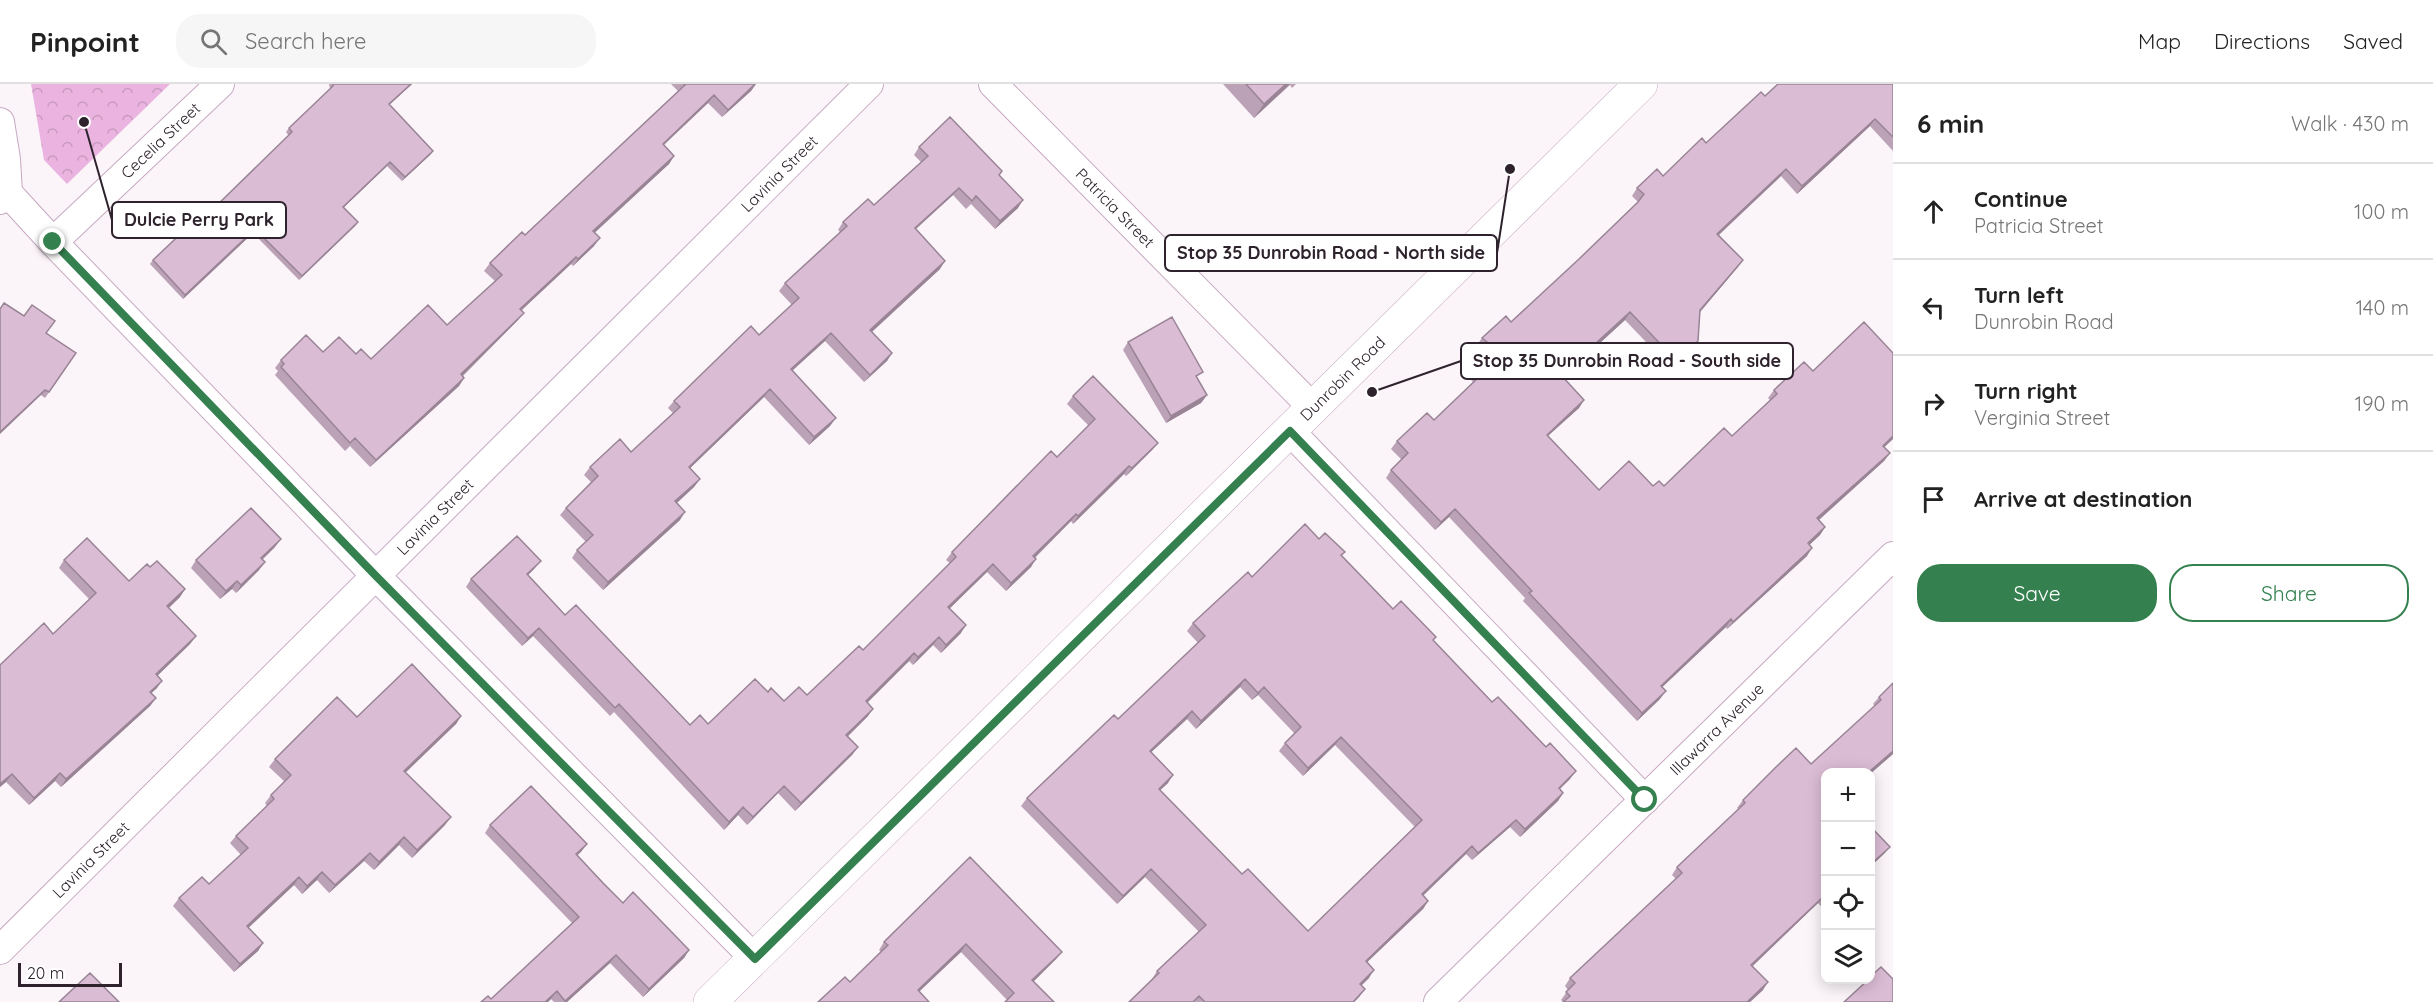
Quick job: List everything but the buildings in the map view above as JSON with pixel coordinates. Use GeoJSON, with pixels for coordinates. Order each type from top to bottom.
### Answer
{"type":"FeatureCollection","features":[{"type":"Feature","properties":{"kind":"street","name":"Cecelia Street"},"geometry":{"type":"LineString","coordinates":[[53,242],[220,84]]}},
{"type":"Feature","properties":{"kind":"street","name":"Lavinia Street"},"geometry":{"type":"LineString","coordinates":[[0,950],[869,84]]}},
{"type":"Feature","properties":{"kind":"street","name":"Patricia Street"},"geometry":{"type":"LineString","coordinates":[[993,84],[1313,408]]}},
{"type":"Feature","properties":{"kind":"street","name":"Dunrobin Road"},"geometry":{"type":"LineString","coordinates":[[710,1002],[1641,84]]}},
{"type":"Feature","properties":{"kind":"street"},"geometry":{"type":"LineString","coordinates":[[0,122],[6,159],[4,197],[53,242],[376,576],[755,959]]}},
{"type":"Feature","properties":{"kind":"street"},"geometry":{"type":"LineString","coordinates":[[1290,431],[1645,800]]}},
{"type":"Feature","properties":{"kind":"street","name":"Illawarra Avenue"},"geometry":{"type":"LineString","coordinates":[[1438,1002],[1893,556]]}},
{"type":"Feature","properties":{"kind":"green space"},"geometry":{"type":"Polygon","coordinates":[[[31,84],[170,84],[67,184],[44,160],[31,84]]]}},
{"type":"Feature","properties":{"kind":"place","name":"Dulcie Perry Park"},"geometry":{"type":"Point","coordinates":[84,122]}},
{"type":"Feature","properties":{"kind":"place","name":"Stop 35 Dunrobin Road - North side"},"geometry":{"type":"Point","coordinates":[1510,169]}},
{"type":"Feature","properties":{"kind":"place","name":"Stop 35 Dunrobin Road - South side"},"geometry":{"type":"Point","coordinates":[1372,392]}},
{"type":"Feature","properties":{"kind":"route"},"geometry":{"type":"LineString","coordinates":[[53,242],[376,576],[755,959],[1290,431],[1645,800]]}}]}
